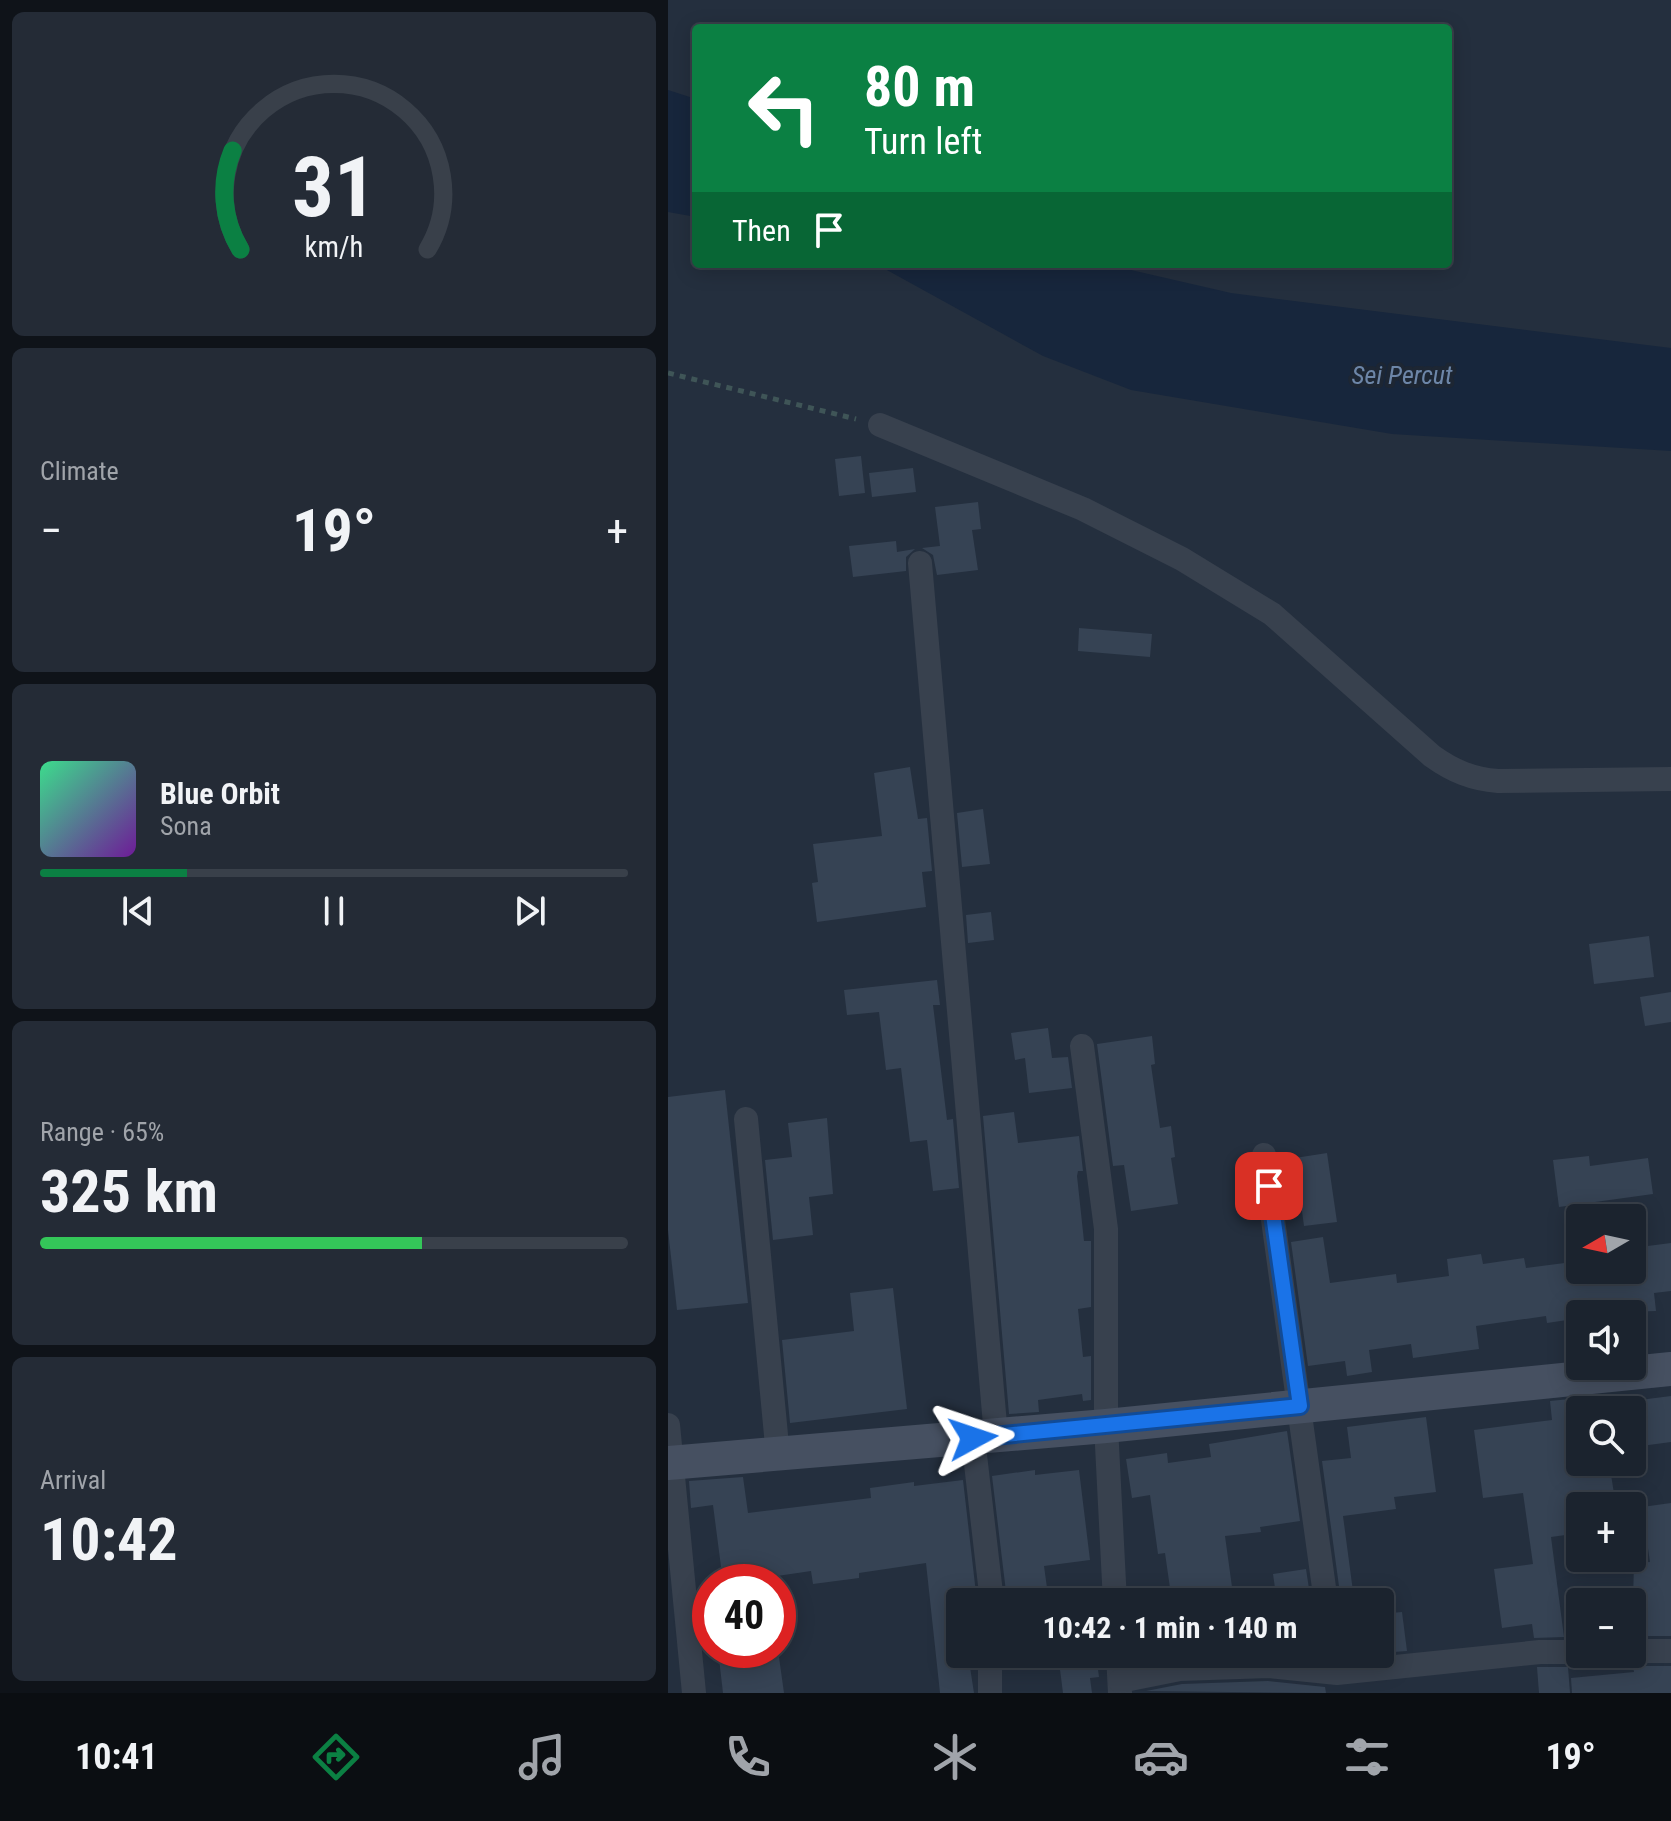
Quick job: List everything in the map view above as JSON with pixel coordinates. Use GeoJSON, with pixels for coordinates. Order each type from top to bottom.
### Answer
{"type":"FeatureCollection","features":[{"type":"Feature","properties":{"kind":"street"},"geometry":{"type":"LineString","coordinates":[[880,425],[1083,509],[1182,559],[1272,614],[1432,756],[1452,770],[1476,779],[1498,781],[1671,779]]}},
{"type":"Feature","properties":{"kind":"street"},"geometry":{"type":"LineString","coordinates":[[920,563],[985,1437],[991,1588]]}},
{"type":"Feature","properties":{"kind":"street"},"geometry":{"type":"LineString","coordinates":[[1082,1046],[1106,1229],[1106,1426],[1114,1588]]}},
{"type":"Feature","properties":{"kind":"street"},"geometry":{"type":"LineString","coordinates":[[746,1119],[778,1456]]}},
{"type":"Feature","properties":{"kind":"street"},"geometry":{"type":"LineString","coordinates":[[1264,1155],[1324,1588]]}},
{"type":"Feature","properties":{"kind":"street"},"geometry":{"type":"LineString","coordinates":[[670,1463],[1106,1426],[1671,1369]]}},
{"type":"Feature","properties":{"kind":"street"},"geometry":{"type":"LineString","coordinates":[[668,1425],[694,1693]]}},
{"type":"Feature","properties":{"kind":"street"},"geometry":{"type":"LineString","coordinates":[[1646,1651],[1671,1651]]}},
{"type":"Feature","properties":{"kind":"street"},"geometry":{"type":"LineString","coordinates":[[1120,1687],[1180,1669],[1269,1666],[1337,1673],[1566,1652]]}},
{"type":"Feature","properties":{"kind":"street"},"geometry":{"type":"LineString","coordinates":[[990,1668],[990,1693]]}},
{"type":"Feature","properties":{"kind":"path"},"geometry":{"type":"LineString","coordinates":[[668,373],[880,425]]}},
{"type":"Feature","properties":{"kind":"water"},"geometry":{"type":"Polygon","coordinates":[[[668,90],[692,98],[692,216],[668,212],[668,90]]]}},
{"type":"Feature","properties":{"kind":"water","name":"Sei Percut"},"geometry":{"type":"Polygon","coordinates":[[[883,268],[1122,268],[1231,293],[1671,348],[1671,451],[1392,434],[1131,390],[1043,356],[883,268]]]}},
{"type":"Feature","properties":{"kind":"building"},"geometry":{"type":"Polygon","coordinates":[[[861,456],[865,493],[839,496],[835,459],[861,456]]]}},
{"type":"Feature","properties":{"kind":"building"},"geometry":{"type":"Polygon","coordinates":[[[913,468],[916,492],[872,497],[869,473],[913,468]]]}},
{"type":"Feature","properties":{"kind":"building"},"geometry":{"type":"Polygon","coordinates":[[[978,502],[981,529],[972,530],[978,570],[937,575],[933,555],[922,548],[940,546],[935,507],[978,502]]]}},
{"type":"Feature","properties":{"kind":"building"},"geometry":{"type":"Polygon","coordinates":[[[896,541],[897,552],[915,549],[906,557],[906,571],[853,577],[849,546],[896,541]]]}},
{"type":"Feature","properties":{"kind":"building"},"geometry":{"type":"Polygon","coordinates":[[[1079,628],[1152,634],[1150,657],[1078,651],[1079,628]]]}},
{"type":"Feature","properties":{"kind":"building"},"geometry":{"type":"Polygon","coordinates":[[[910,767],[918,819],[927,818],[932,871],[922,872],[926,907],[817,922],[812,883],[818,882],[813,844],[882,836],[874,773],[910,767]]]}},
{"type":"Feature","properties":{"kind":"building"},"geometry":{"type":"Polygon","coordinates":[[[983,809],[990,864],[962,867],[957,813],[983,809]]]}},
{"type":"Feature","properties":{"kind":"building"},"geometry":{"type":"Polygon","coordinates":[[[991,912],[994,940],[968,943],[966,915],[991,912]]]}},
{"type":"Feature","properties":{"kind":"building"},"geometry":{"type":"Polygon","coordinates":[[[1649,936],[1654,977],[1594,984],[1589,944],[1649,936]]]}},
{"type":"Feature","properties":{"kind":"building"},"geometry":{"type":"Polygon","coordinates":[[[937,980],[940,1005],[933,1005],[947,1120],[953,1119],[959,1188],[933,1191],[927,1140],[910,1142],[901,1068],[886,1070],[879,1012],[847,1015],[844,990],[937,980]]]}},
{"type":"Feature","properties":{"kind":"building"},"geometry":{"type":"Polygon","coordinates":[[[1671,992],[1671,1022],[1645,1026],[1640,997],[1671,992]]]}},
{"type":"Feature","properties":{"kind":"building"},"geometry":{"type":"Polygon","coordinates":[[[1048,1028],[1052,1058],[1068,1057],[1072,1088],[1029,1093],[1025,1058],[1015,1060],[1011,1033],[1048,1028]]]}},
{"type":"Feature","properties":{"kind":"building"},"geometry":{"type":"Polygon","coordinates":[[[1152,1036],[1155,1064],[1151,1065],[1160,1128],[1171,1126],[1175,1157],[1171,1158],[1178,1204],[1131,1211],[1124,1165],[1113,1166],[1097,1044],[1152,1036]]]}},
{"type":"Feature","properties":{"kind":"building"},"geometry":{"type":"Polygon","coordinates":[[[725,1090],[748,1303],[677,1310],[668,1230],[668,1097],[725,1090]]]}},
{"type":"Feature","properties":{"kind":"building"},"geometry":{"type":"Polygon","coordinates":[[[1014,1112],[1018,1143],[1079,1136],[1083,1171],[1078,1171],[1077,1176],[1084,1241],[1091,1241],[1091,1307],[1078,1309],[1083,1357],[1091,1356],[1091,1400],[1083,1401],[1082,1394],[1038,1400],[1039,1412],[1009,1414],[983,1116],[1014,1112]]]}},
{"type":"Feature","properties":{"kind":"building"},"geometry":{"type":"Polygon","coordinates":[[[827,1118],[833,1194],[809,1197],[813,1235],[773,1240],[765,1160],[792,1157],[788,1123],[827,1118]]]}},
{"type":"Feature","properties":{"kind":"building"},"geometry":{"type":"Polygon","coordinates":[[[1327,1153],[1337,1222],[1304,1226],[1295,1158],[1327,1153]]]}},
{"type":"Feature","properties":{"kind":"building"},"geometry":{"type":"Polygon","coordinates":[[[1589,1156],[1590,1166],[1648,1158],[1653,1194],[1559,1207],[1553,1160],[1589,1156]]]}},
{"type":"Feature","properties":{"kind":"building"},"geometry":{"type":"Polygon","coordinates":[[[1323,1237],[1330,1283],[1396,1274],[1397,1283],[1449,1276],[1447,1259],[1481,1254],[1483,1264],[1524,1258],[1526,1268],[1566,1263],[1566,1284],[1646,1284],[1646,1246],[1671,1243],[1671,1291],[1654,1293],[1656,1311],[1646,1311],[1646,1300],[1566,1300],[1566,1320],[1547,1323],[1546,1316],[1476,1326],[1479,1349],[1413,1358],[1411,1344],[1369,1350],[1372,1372],[1347,1376],[1345,1361],[1308,1366],[1291,1242],[1323,1237]]]}},
{"type":"Feature","properties":{"kind":"building"},"geometry":{"type":"Polygon","coordinates":[[[893,1288],[907,1409],[790,1423],[782,1340],[854,1331],[850,1293],[893,1288]]]}},
{"type":"Feature","properties":{"kind":"building"},"geometry":{"type":"Polygon","coordinates":[[[1671,1396],[1671,1442],[1646,1445],[1646,1399],[1671,1396]]]}},
{"type":"Feature","properties":{"kind":"building"},"geometry":{"type":"Polygon","coordinates":[[[1566,1399],[1566,1476],[1611,1476],[1614,1492],[1566,1492],[1566,1535],[1551,1537],[1564,1637],[1534,1638],[1532,1624],[1502,1628],[1494,1569],[1533,1564],[1523,1493],[1483,1498],[1474,1430],[1552,1420],[1550,1401],[1566,1399]]]}},
{"type":"Feature","properties":{"kind":"building"},"geometry":{"type":"Polygon","coordinates":[[[1426,1417],[1436,1492],[1394,1497],[1396,1509],[1343,1516],[1353,1588],[1339,1588],[1322,1461],[1351,1458],[1347,1427],[1426,1417]]]}},
{"type":"Feature","properties":{"kind":"building"},"geometry":{"type":"Polygon","coordinates":[[[1287,1431],[1300,1521],[1260,1527],[1261,1532],[1225,1536],[1232,1587],[1170,1588],[1165,1553],[1158,1554],[1150,1495],[1132,1498],[1126,1459],[1167,1453],[1168,1463],[1211,1457],[1209,1444],[1287,1431]]]}},
{"type":"Feature","properties":{"kind":"building"},"geometry":{"type":"Polygon","coordinates":[[[1035,1470],[1035,1475],[1079,1470],[1090,1560],[1044,1566],[1047,1588],[1006,1588],[992,1476],[1035,1470]]]}},
{"type":"Feature","properties":{"kind":"building"},"geometry":{"type":"Polygon","coordinates":[[[743,1477],[748,1513],[871,1498],[870,1488],[963,1480],[975,1588],[946,1588],[946,1668],[970,1668],[974,1693],[940,1693],[926,1563],[859,1573],[859,1578],[813,1584],[811,1571],[796,1573],[796,1564],[721,1564],[713,1505],[691,1508],[689,1481],[743,1477]]]}},
{"type":"Feature","properties":{"kind":"building"},"geometry":{"type":"Polygon","coordinates":[[[1671,1503],[1671,1636],[1646,1636],[1646,1588],[1633,1588],[1634,1572],[1646,1572],[1646,1562],[1650,1562],[1646,1506],[1671,1503]]]}},
{"type":"Feature","properties":{"kind":"building"},"geometry":{"type":"Polygon","coordinates":[[[1306,1569],[1309,1588],[1275,1588],[1273,1574],[1306,1569]]]}},
{"type":"Feature","properties":{"kind":"building"},"geometry":{"type":"Polygon","coordinates":[[[1402,1612],[1407,1651],[1394,1652],[1394,1613],[1402,1612]]]}},
{"type":"Feature","properties":{"kind":"building"},"geometry":{"type":"Polygon","coordinates":[[[1671,1666],[1671,1693],[1572,1693],[1571,1678],[1634,1672],[1633,1668],[1671,1666]]]}},
{"type":"Feature","properties":{"kind":"building"},"geometry":{"type":"Polygon","coordinates":[[[1537,1667],[1568,1668],[1570,1693],[1539,1693],[1537,1667]]]}},
{"type":"Feature","properties":{"kind":"building"},"geometry":{"type":"Polygon","coordinates":[[[720,1668],[781,1668],[784,1693],[723,1693],[720,1668]]]}},
{"type":"Feature","properties":{"kind":"building"},"geometry":{"type":"Polygon","coordinates":[[[1060,1668],[1098,1668],[1099,1677],[1090,1678],[1092,1693],[1063,1693],[1060,1668]]]}},
{"type":"Feature","properties":{"kind":"building"},"geometry":{"type":"Polygon","coordinates":[[[1268,1681],[1325,1687],[1326,1693],[1146,1691],[1182,1684],[1268,1681]]]}},
{"type":"Feature","properties":{"kind":"route"},"geometry":{"type":"LineString","coordinates":[[973,1438],[1300,1406],[1269,1186]]}}]}
